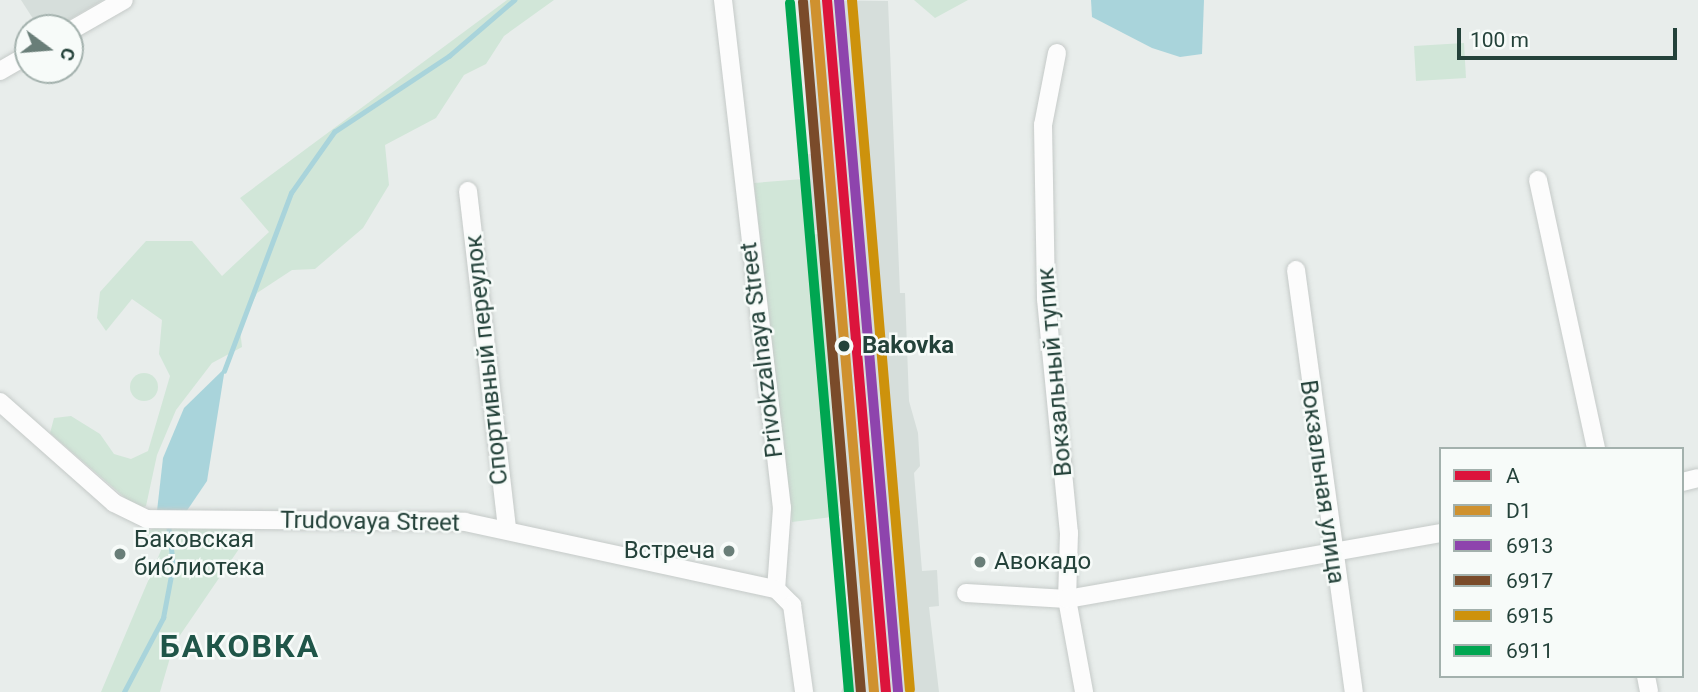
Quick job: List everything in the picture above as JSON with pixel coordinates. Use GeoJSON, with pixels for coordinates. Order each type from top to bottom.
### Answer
{"type":"FeatureCollection","features":[{"type":"Feature","properties":{"kind":"street"},"geometry":{"type":"LineString","coordinates":[[84,23],[124,0]]}},
{"type":"Feature","properties":{"kind":"street","name":"Privokzalnaya Street"},"geometry":{"type":"LineString","coordinates":[[723,0],[782,508],[776,589]]}},
{"type":"Feature","properties":{"kind":"street","name":"Вокзальный тупик"},"geometry":{"type":"LineString","coordinates":[[1057,53],[1043,125],[1046,299],[1069,533],[1067,599],[1084,692]]}},
{"type":"Feature","properties":{"kind":"street"},"geometry":{"type":"LineString","coordinates":[[1538,180],[1597,447]]}},
{"type":"Feature","properties":{"kind":"street","name":"Спортивный переулок"},"geometry":{"type":"LineString","coordinates":[[468,191],[507,529]]}},
{"type":"Feature","properties":{"kind":"street","name":"Вокзальная улица"},"geometry":{"type":"LineString","coordinates":[[1296,270],[1332,553],[1354,692]]}},
{"type":"Feature","properties":{"kind":"street","name":"Trudovaya Street"},"geometry":{"type":"LineString","coordinates":[[1,408],[114,503],[147,519],[399,519],[507,529],[776,589]]}},
{"type":"Feature","properties":{"kind":"street"},"geometry":{"type":"LineString","coordinates":[[966,593],[1067,599],[1439,533]]}},
{"type":"Feature","properties":{"kind":"street"},"geometry":{"type":"LineString","coordinates":[[776,589],[792,605],[804,692]]}},
{"type":"Feature","properties":{"kind":"shaded area"},"geometry":{"type":"Polygon","coordinates":[[[21,0],[103,0],[79,14],[30,14],[21,0]]]}},
{"type":"Feature","properties":{"kind":"shaded area"},"geometry":{"type":"Polygon","coordinates":[[[803,0],[888,1],[900,293],[905,293],[909,401],[918,433],[920,466],[914,473],[922,571],[937,570],[939,606],[929,607],[939,692],[841,692],[853,666],[821,230],[811,230],[804,155],[816,153],[803,0]]]}},
{"type":"Feature","properties":{"kind":"green space"},"geometry":{"type":"Polygon","coordinates":[[[507,0],[554,0],[504,36],[486,64],[464,75],[436,118],[385,145],[389,185],[363,228],[315,269],[292,270],[257,293],[240,330],[242,347],[212,363],[176,410],[157,455],[146,506],[138,509],[50,433],[54,418],[71,416],[100,434],[114,454],[131,459],[148,451],[170,376],[159,354],[162,320],[132,299],[106,331],[97,318],[100,292],[146,241],[192,241],[222,276],[269,232],[240,198],[507,0]]]}},
{"type":"Feature","properties":{"kind":"green space"},"geometry":{"type":"Polygon","coordinates":[[[914,0],[968,0],[935,18],[914,0]]]}},
{"type":"Feature","properties":{"kind":"green space"},"geometry":{"type":"Polygon","coordinates":[[[1464,43],[1466,78],[1416,81],[1414,46],[1464,43]]]}},
{"type":"Feature","properties":{"kind":"green space"},"geometry":{"type":"Polygon","coordinates":[[[803,179],[808,235],[819,234],[840,516],[792,522],[754,183],[803,179]]]}},
{"type":"Feature","properties":{"kind":"green space"},"geometry":{"type":"Polygon","coordinates":[[[144,373],[154,377],[158,387],[154,397],[144,401],[134,397],[130,387],[134,377],[144,373]]]}},
{"type":"Feature","properties":{"kind":"green space"},"geometry":{"type":"Polygon","coordinates":[[[159,525],[226,528],[242,533],[243,543],[174,644],[160,692],[101,692],[162,548],[145,533],[159,525]]]}},
{"type":"Feature","properties":{"kind":"water"},"geometry":{"type":"Polygon","coordinates":[[[1091,0],[1204,0],[1202,54],[1180,57],[1152,48],[1092,17],[1091,0]]]}},
{"type":"Feature","properties":{"kind":"water"},"geometry":{"type":"Polygon","coordinates":[[[225,368],[207,481],[186,512],[157,511],[163,458],[184,408],[225,368]]]}},
{"type":"Feature","properties":{"kind":"waterway"},"geometry":{"type":"LineString","coordinates":[[224,371],[291,193],[334,132],[449,56],[514,0]]}},
{"type":"Feature","properties":{"kind":"waterway"},"geometry":{"type":"LineString","coordinates":[[124,692],[163,618],[173,565],[168,526]]}},
{"type":"Feature","properties":{"kind":"transit line","name":"A"},"geometry":{"type":"LineString","coordinates":[[827,0],[886,692]]}},
{"type":"Feature","properties":{"kind":"transit line","name":"6913"},"geometry":{"type":"LineString","coordinates":[[839,0],[898,691]]}},
{"type":"Feature","properties":{"kind":"transit line","name":"6915"},"geometry":{"type":"LineString","coordinates":[[852,0],[910,690]]}},
{"type":"Feature","properties":{"kind":"transit line","name":"D1"},"geometry":{"type":"LineString","coordinates":[[815,1],[874,692]]}},
{"type":"Feature","properties":{"kind":"transit line","name":"6917"},"geometry":{"type":"LineString","coordinates":[[803,2],[861,692]]}},
{"type":"Feature","properties":{"kind":"transit line","name":"6911"},"geometry":{"type":"LineString","coordinates":[[790,3],[849,692]]}},
{"type":"Feature","properties":{"kind":"place","name":"Bakovka"},"geometry":{"type":"Point","coordinates":[844,346]}},
{"type":"Feature","properties":{"kind":"place","name":"Встреча"},"geometry":{"type":"Point","coordinates":[729,551]}},
{"type":"Feature","properties":{"kind":"place","name":"Баковская библиотека"},"geometry":{"type":"Point","coordinates":[120,554]}},
{"type":"Feature","properties":{"kind":"place","name":"Авокадо"},"geometry":{"type":"Point","coordinates":[980,562]}},
{"type":"Feature","properties":{"kind":"district","name":"БАКОВКА"},"geometry":{"type":"Point","coordinates":[240,646]}}]}
